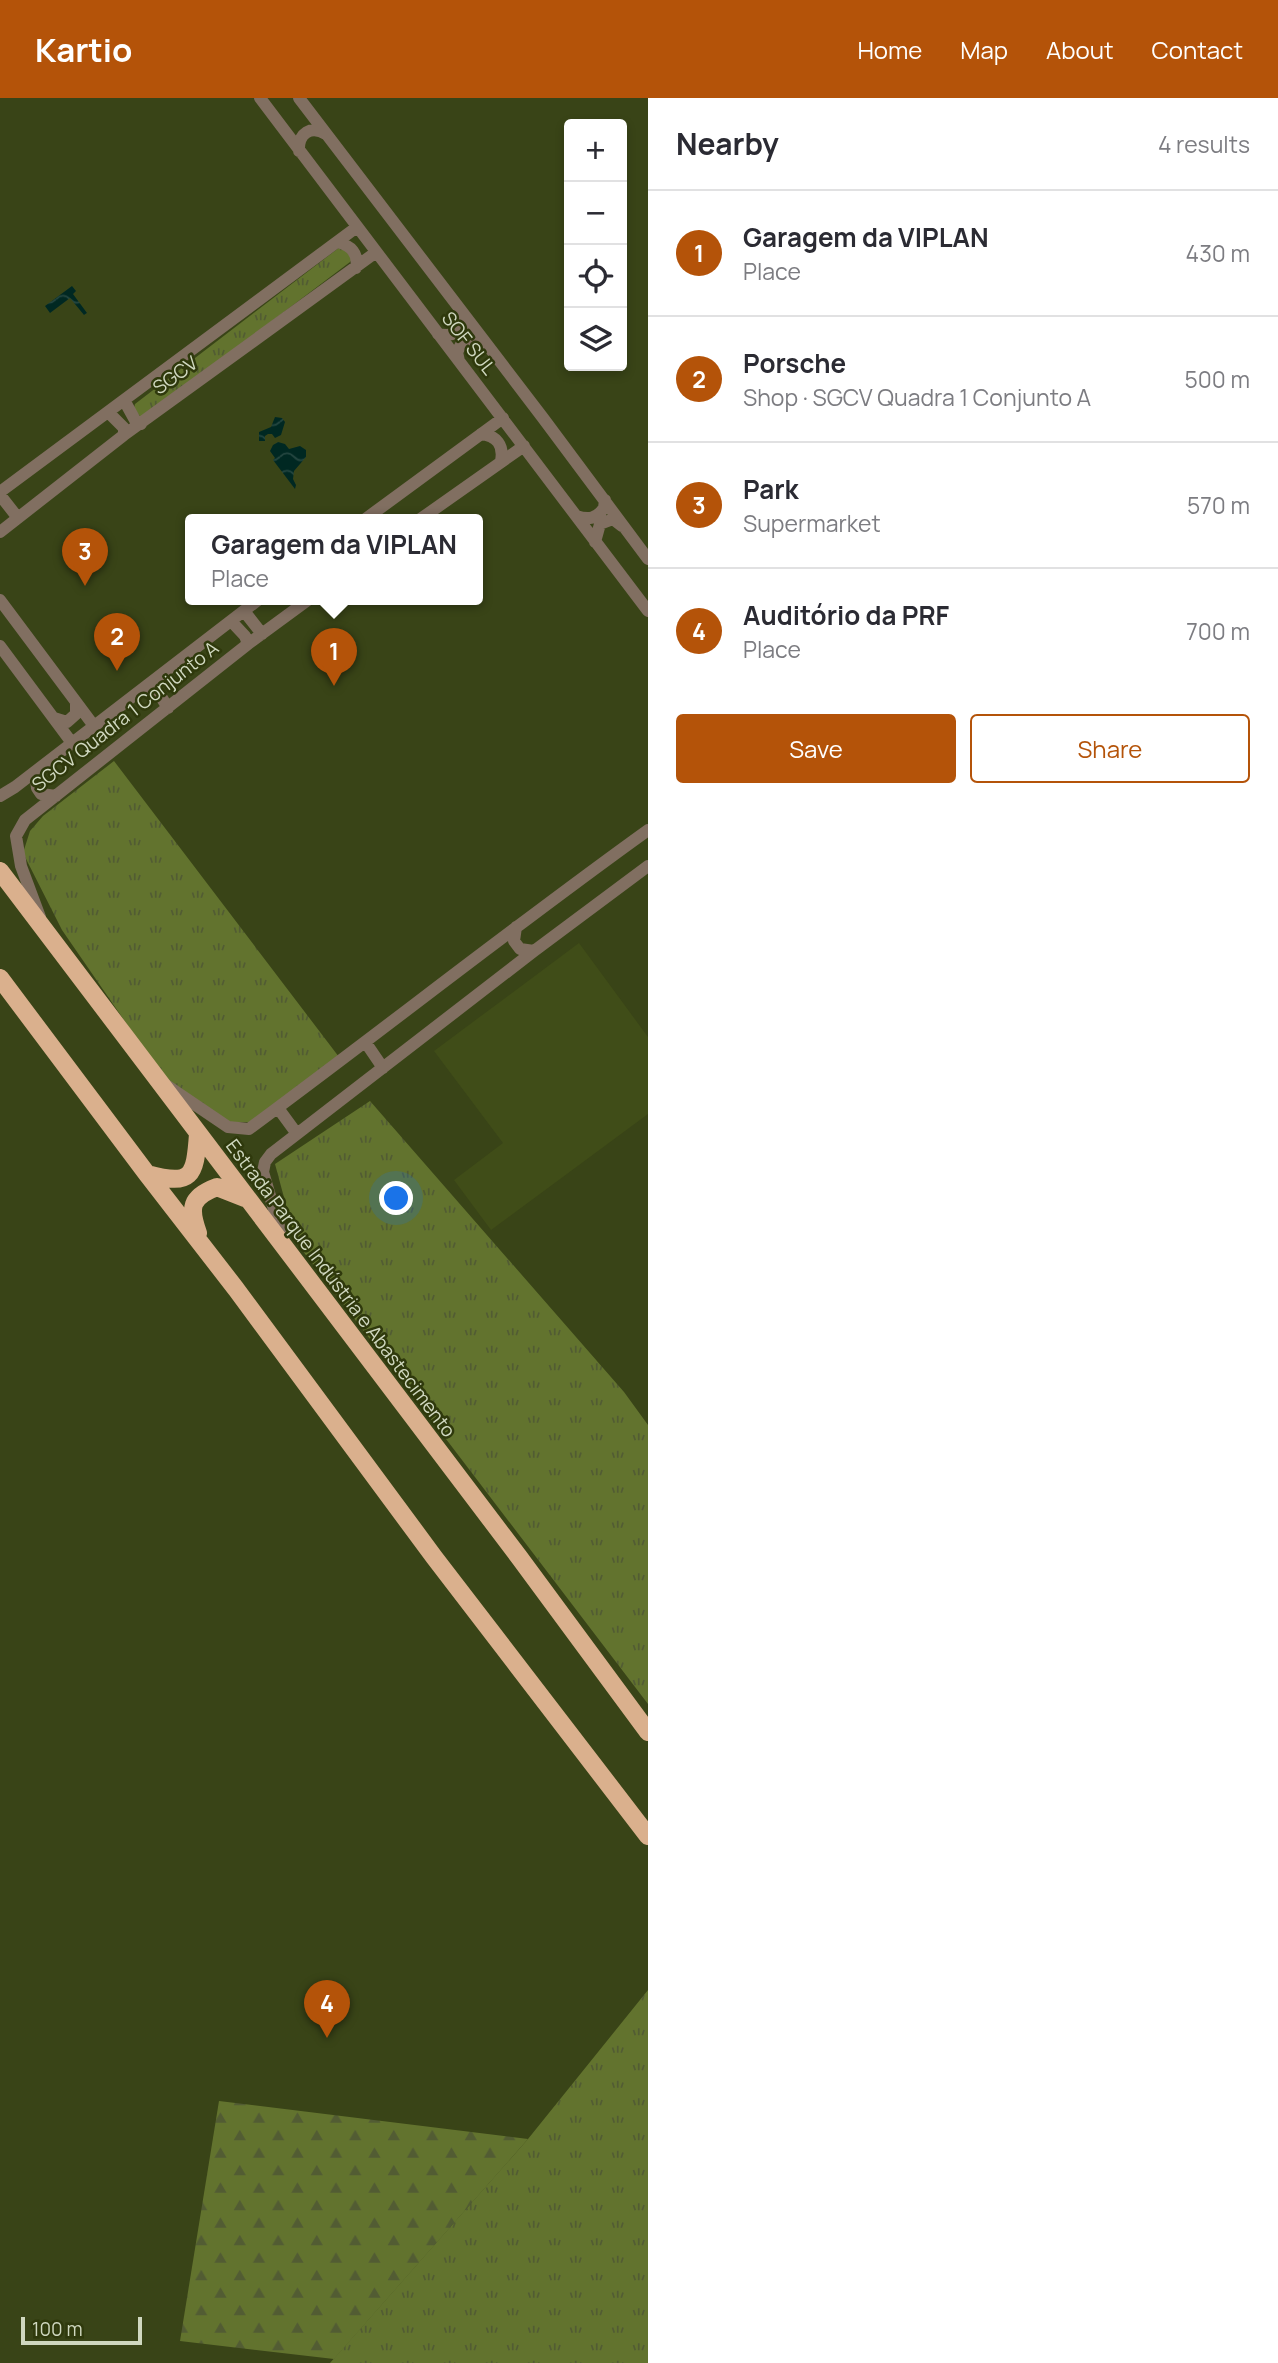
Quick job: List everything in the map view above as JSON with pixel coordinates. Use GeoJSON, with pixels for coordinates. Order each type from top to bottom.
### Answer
{"type":"FeatureCollection","features":[{"type":"Feature","properties":{"kind":"highway","name":"Estrada Parque Indústria e Abastecimento"},"geometry":{"type":"LineString","coordinates":[[0,871],[519,1557],[648,1732]]}},
{"type":"Feature","properties":{"kind":"highway"},"geometry":{"type":"LineString","coordinates":[[0,978],[442,1569],[648,1836]]}},
{"type":"Feature","properties":{"kind":"highway"},"geometry":{"type":"LineString","coordinates":[[147,1174],[168,1180],[179,1180],[187,1176],[194,1167],[198,1134]]}},
{"type":"Feature","properties":{"kind":"highway"},"geometry":{"type":"LineString","coordinates":[[202,1245],[192,1216],[193,1204],[199,1195],[217,1187],[248,1200]]}},
{"type":"Feature","properties":{"kind":"street","name":"SOF SUL"},"geometry":{"type":"LineString","coordinates":[[260,98],[648,611]]}},
{"type":"Feature","properties":{"kind":"street","name":"SOF SUL"},"geometry":{"type":"LineString","coordinates":[[299,98],[648,559]]}},
{"type":"Feature","properties":{"kind":"street"},"geometry":{"type":"LineString","coordinates":[[299,151],[299,141],[306,132],[311,129],[327,134]]}},
{"type":"Feature","properties":{"kind":"street","name":"SGCV"},"geometry":{"type":"LineString","coordinates":[[0,493],[357,227]]}},
{"type":"Feature","properties":{"kind":"street"},"geometry":{"type":"LineString","coordinates":[[337,242],[345,244],[354,252],[357,258],[356,268]]}},
{"type":"Feature","properties":{"kind":"street","name":"SGCV"},"geometry":{"type":"LineString","coordinates":[[0,532],[124,435],[376,253]]}},
{"type":"Feature","properties":{"kind":"street"},"geometry":{"type":"LineString","coordinates":[[438,334],[446,336],[457,333],[465,318]]}},
{"type":"Feature","properties":{"kind":"street"},"geometry":{"type":"LineString","coordinates":[[459,361],[457,352],[462,343],[471,339],[485,344]]}},
{"type":"Feature","properties":{"kind":"street"},"geometry":{"type":"LineString","coordinates":[[124,400],[135,420],[141,424]]}},
{"type":"Feature","properties":{"kind":"street"},"geometry":{"type":"LineString","coordinates":[[108,412],[124,428],[124,435]]}},
{"type":"Feature","properties":{"kind":"street"},"geometry":{"type":"LineString","coordinates":[[372,514],[503,418]]}},
{"type":"Feature","properties":{"kind":"street"},"geometry":{"type":"LineString","coordinates":[[481,434],[490,436],[500,444],[501,461]]}},
{"type":"Feature","properties":{"kind":"street"},"geometry":{"type":"LineString","coordinates":[[427,514],[524,446]]}},
{"type":"Feature","properties":{"kind":"street"},"geometry":{"type":"LineString","coordinates":[[0,493],[18,518]]}},
{"type":"Feature","properties":{"kind":"street"},"geometry":{"type":"LineString","coordinates":[[576,516],[594,517],[604,508],[605,500]]}},
{"type":"Feature","properties":{"kind":"street"},"geometry":{"type":"LineString","coordinates":[[595,542],[600,524],[608,520],[613,519],[625,528]]}},
{"type":"Feature","properties":{"kind":"street"},"geometry":{"type":"LineString","coordinates":[[0,600],[94,726]]}},
{"type":"Feature","properties":{"kind":"street","name":"SGCV Quadra 1 Conjunto A"},"geometry":{"type":"LineString","coordinates":[[0,796],[252,605]]}},
{"type":"Feature","properties":{"kind":"street","name":"SGCV Quadra 1 Conjunto A"},"geometry":{"type":"LineString","coordinates":[[44,927],[21,866],[16,836],[25,820],[301,605]]}},
{"type":"Feature","properties":{"kind":"street"},"geometry":{"type":"LineString","coordinates":[[244,611],[262,634]]}},
{"type":"Feature","properties":{"kind":"street"},"geometry":{"type":"LineString","coordinates":[[231,621],[245,636],[248,644]]}},
{"type":"Feature","properties":{"kind":"street"},"geometry":{"type":"LineString","coordinates":[[0,646],[72,743]]}},
{"type":"Feature","properties":{"kind":"street"},"geometry":{"type":"LineString","coordinates":[[148,685],[160,695],[169,708]]}},
{"type":"Feature","properties":{"kind":"street"},"geometry":{"type":"LineString","coordinates":[[54,718],[67,722],[76,714],[76,702]]}},
{"type":"Feature","properties":{"kind":"street"},"geometry":{"type":"LineString","coordinates":[[35,772],[37,788],[41,794],[56,796]]}},
{"type":"Feature","properties":{"kind":"street"},"geometry":{"type":"LineString","coordinates":[[158,1079],[228,1127],[249,1129],[516,927],[646,834]]}},
{"type":"Feature","properties":{"kind":"street"},"geometry":{"type":"LineString","coordinates":[[286,1250],[263,1172],[265,1162],[271,1154],[648,866]]}},
{"type":"Feature","properties":{"kind":"street"},"geometry":{"type":"LineString","coordinates":[[516,927],[514,942],[520,949],[534,951]]}},
{"type":"Feature","properties":{"kind":"street"},"geometry":{"type":"LineString","coordinates":[[496,944],[509,947],[513,953],[513,967]]}},
{"type":"Feature","properties":{"kind":"street"},"geometry":{"type":"LineString","coordinates":[[366,1043],[383,1068]]}},
{"type":"Feature","properties":{"kind":"street"},"geometry":{"type":"LineString","coordinates":[[278,1108],[297,1134]]}},
{"type":"Feature","properties":{"kind":"shaded area"},"geometry":{"type":"Polygon","coordinates":[[[579,943],[648,1037],[648,1114],[491,1230],[454,1180],[503,1143],[434,1051],[579,943]]]}},
{"type":"Feature","properties":{"kind":"green space"},"geometry":{"type":"Polygon","coordinates":[[[343,247],[352,259],[350,262],[142,419],[134,408],[135,404],[343,247]]]}},
{"type":"Feature","properties":{"kind":"green space"},"geometry":{"type":"Polygon","coordinates":[[[114,761],[339,1057],[253,1122],[226,1122],[164,1078],[62,930],[23,853],[30,831],[43,816],[114,761]]]}},
{"type":"Feature","properties":{"kind":"green space"},"geometry":{"type":"Polygon","coordinates":[[[370,1101],[624,1392],[648,1425],[648,1704],[296,1242],[275,1164],[370,1101]]]}},
{"type":"Feature","properties":{"kind":"green space"},"geometry":{"type":"Polygon","coordinates":[[[648,1990],[648,2363],[330,2363],[528,2139],[648,1990]]]}},
{"type":"Feature","properties":{"kind":"green space"},"geometry":{"type":"Polygon","coordinates":[[[219,2101],[528,2139],[334,2359],[180,2341],[219,2101]]]}},
{"type":"Feature","properties":{"kind":"water"},"geometry":{"type":"Polygon","coordinates":[[[72,286],[76,291],[73,294],[87,313],[84,315],[70,298],[50,313],[45,306],[72,286]]]}},
{"type":"Feature","properties":{"kind":"water"},"geometry":{"type":"Polygon","coordinates":[[[275,417],[282,418],[285,422],[281,435],[275,438],[268,434],[265,441],[259,441],[259,432],[271,427],[275,417]]]}},
{"type":"Feature","properties":{"kind":"water"},"geometry":{"type":"Polygon","coordinates":[[[278,442],[289,449],[300,446],[306,450],[306,457],[294,471],[295,489],[273,460],[275,458],[270,451],[278,442]]]}},
{"type":"Feature","properties":{"kind":"place","name":"Park"},"geometry":{"type":"Point","coordinates":[85,586]}},
{"type":"Feature","properties":{"kind":"place","name":"Porsche"},"geometry":{"type":"Point","coordinates":[117,671]}},
{"type":"Feature","properties":{"kind":"place","name":"Garagem da VIPLAN"},"geometry":{"type":"Point","coordinates":[334,686]}},
{"type":"Feature","properties":{"kind":"place","name":"Auditório da PRF"},"geometry":{"type":"Point","coordinates":[327,2038]}}]}
